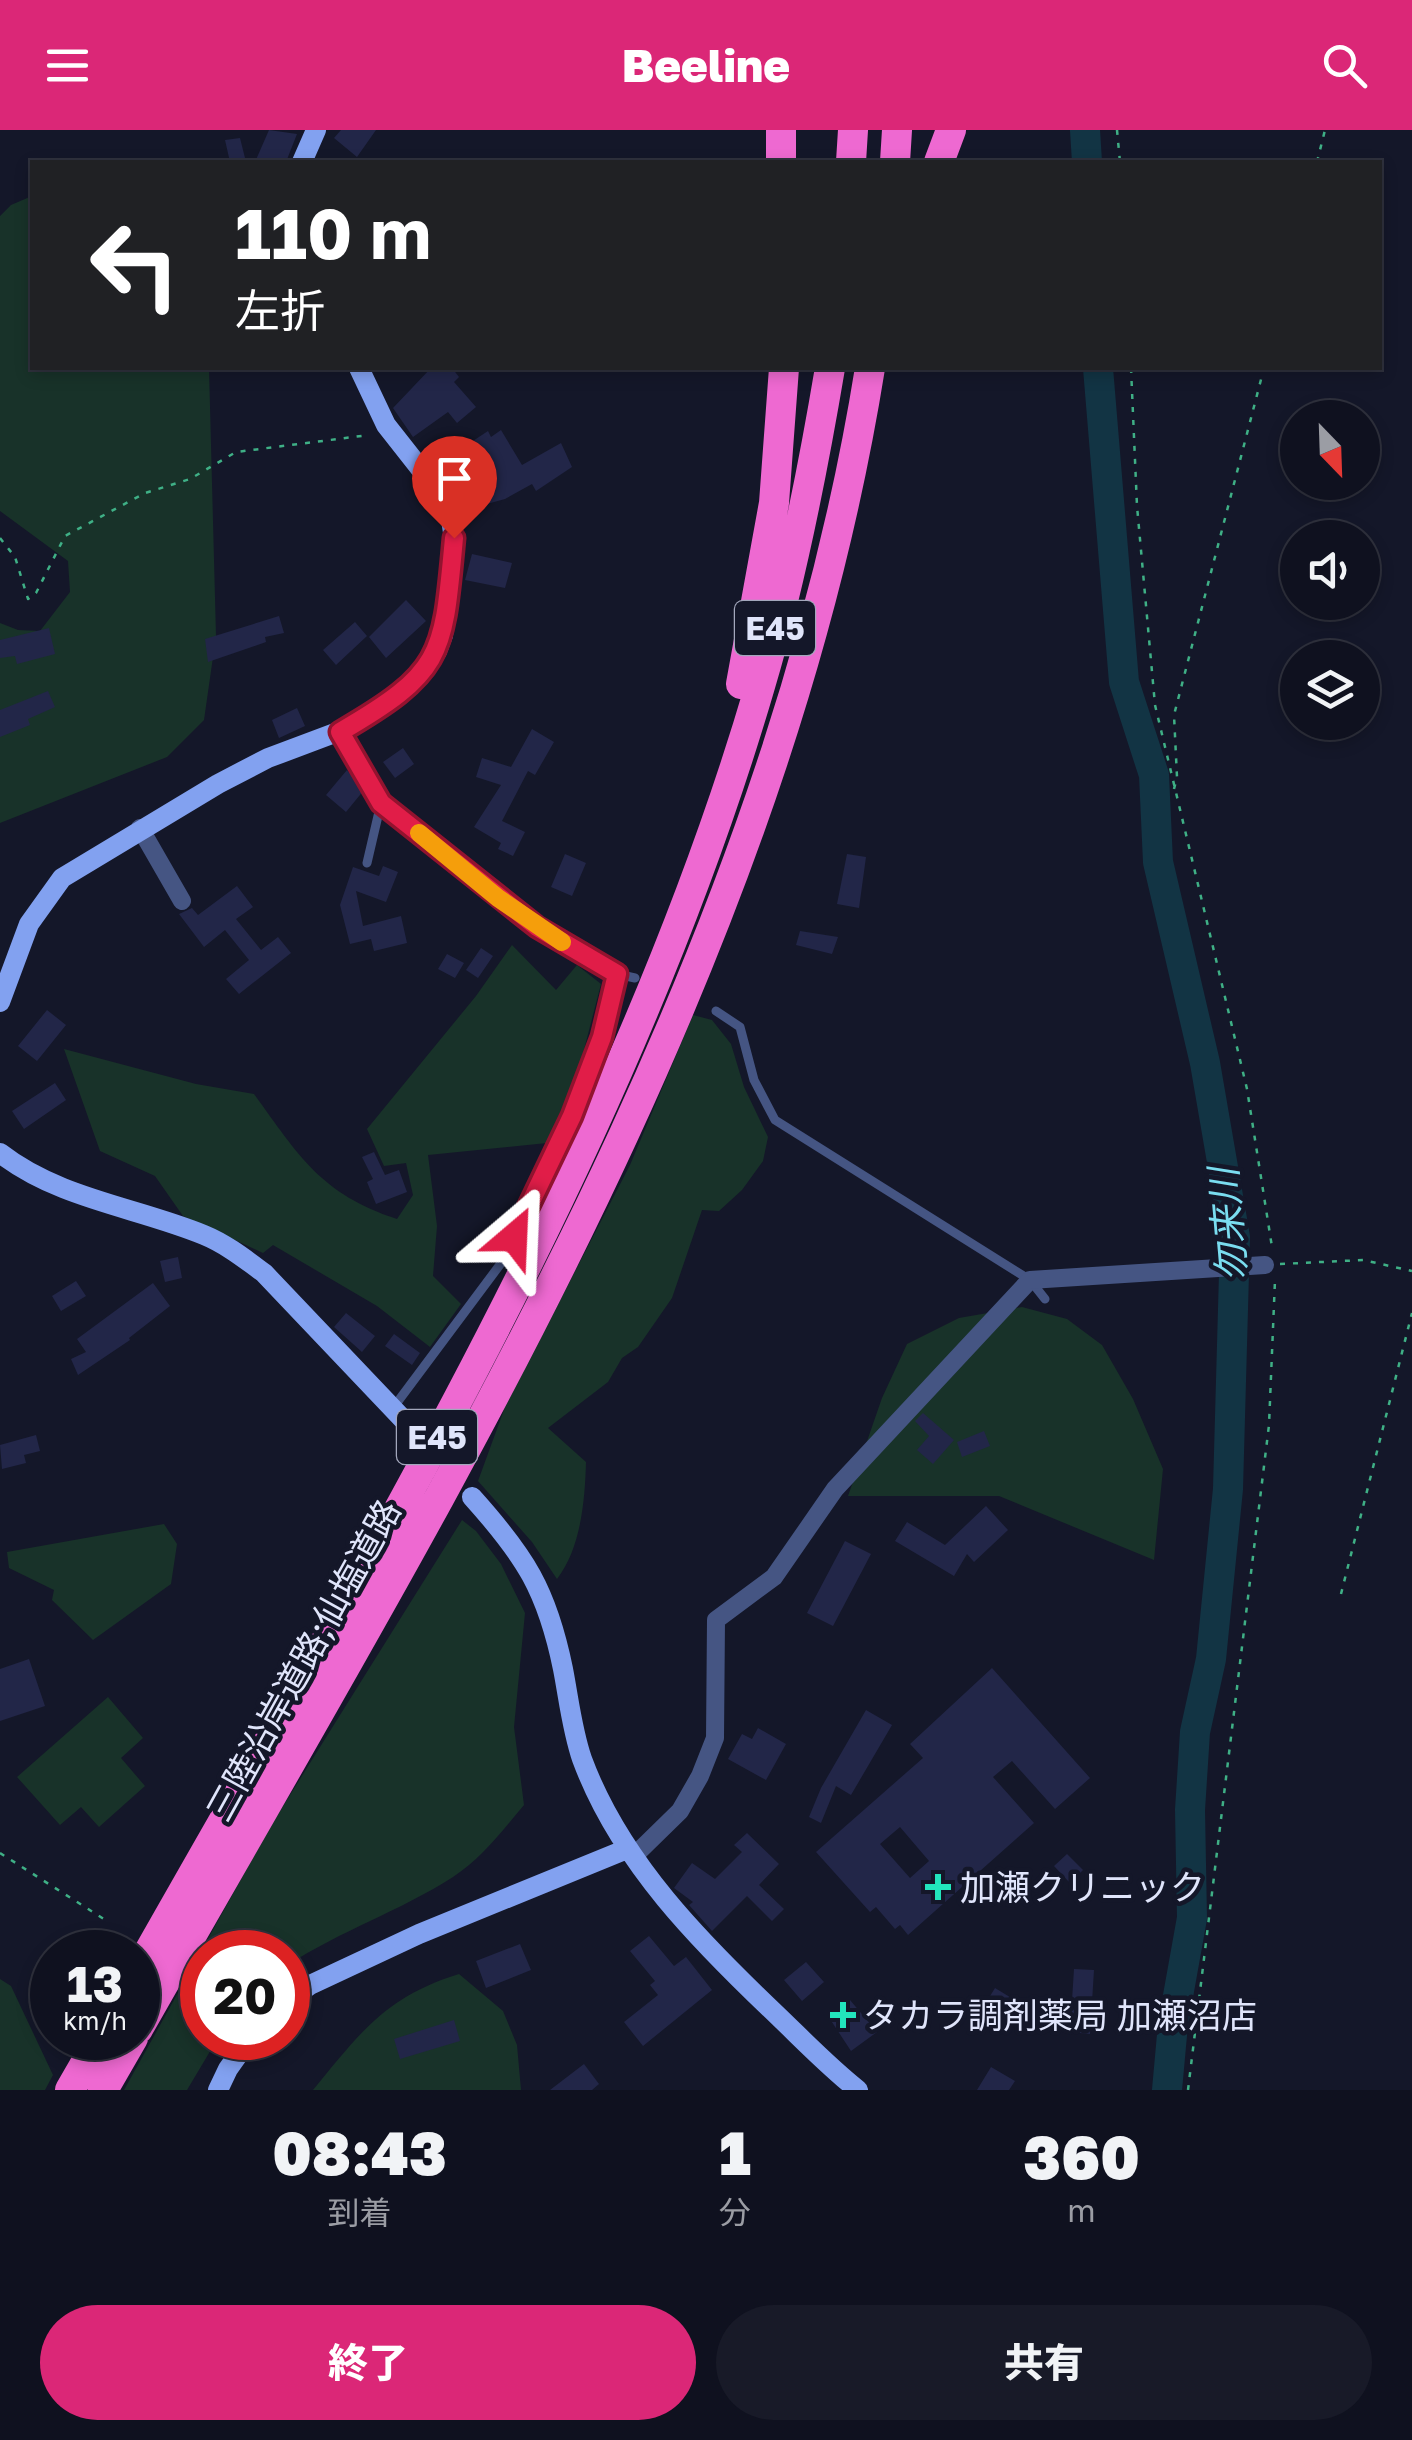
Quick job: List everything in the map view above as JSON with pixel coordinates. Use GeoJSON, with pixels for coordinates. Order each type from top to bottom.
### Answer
{"type":"FeatureCollection","features":[{"type":"Feature","properties":{"kind":"highway"},"geometry":{"type":"LineString","coordinates":[[781,130],[781,160]]}},
{"type":"Feature","properties":{"kind":"highway"},"geometry":{"type":"LineString","coordinates":[[851,160],[852,130]]}},
{"type":"Feature","properties":{"kind":"highway"},"geometry":{"type":"LineString","coordinates":[[895,160],[897,130]]}},
{"type":"Feature","properties":{"kind":"highway"},"geometry":{"type":"LineString","coordinates":[[940,160],[952,130]]}},
{"type":"Feature","properties":{"kind":"highway"},"geometry":{"type":"LineString","coordinates":[[693,881],[761,585],[774,503],[784,370]]}},
{"type":"Feature","properties":{"kind":"highway","name":"三陸沿岸道路;仙塩道路"},"geometry":{"type":"LineString","coordinates":[[160,1931],[389,1526],[530,1256],[617,1071],[693,881],[760,686],[793,558],[830,370]]}},
{"type":"Feature","properties":{"kind":"highway","name":"三陸沿岸道路;仙塩道路"},"geometry":{"type":"LineString","coordinates":[[160,1990],[423,1526],[610,1165],[681,1004],[761,793],[810,642],[844,511],[870,370]]}},
{"type":"Feature","properties":{"kind":"highway"},"geometry":{"type":"LineString","coordinates":[[844,511],[884,370]]}},
{"type":"Feature","properties":{"kind":"highway"},"geometry":{"type":"LineString","coordinates":[[70,2090],[87,2060]]}},
{"type":"Feature","properties":{"kind":"highway"},"geometry":{"type":"LineString","coordinates":[[103,2090],[120,2060]]}},
{"type":"Feature","properties":{"kind":"street"},"geometry":{"type":"LineString","coordinates":[[303,160],[316,130]]}},
{"type":"Feature","properties":{"kind":"street"},"geometry":{"type":"LineString","coordinates":[[0,1002],[30,924],[62,878],[140,828],[268,758],[340,732],[380,708],[428,665],[443,635],[454,538],[452,520],[434,486],[386,426],[361,370]]}},
{"type":"Feature","properties":{"kind":"street"},"geometry":{"type":"LineString","coordinates":[[140,828],[182,901]]}},
{"type":"Feature","properties":{"kind":"street"},"geometry":{"type":"LineString","coordinates":[[0,1153],[20,1168],[66,1190],[206,1236],[235,1252],[264,1273],[417,1434]]}},
{"type":"Feature","properties":{"kind":"street"},"geometry":{"type":"LineString","coordinates":[[310,1985],[419,1934],[630,1852],[680,1811],[715,1738],[716,1620],[774,1577],[835,1489],[1030,1280],[1270,1264]]}},
{"type":"Feature","properties":{"kind":"street"},"geometry":{"type":"LineString","coordinates":[[472,1497],[504,1532],[536,1582],[550,1618],[582,1758],[630,1852],[716,1958],[858,2090]]}},
{"type":"Feature","properties":{"kind":"street"},"geometry":{"type":"LineString","coordinates":[[218,2090],[234,2060]]}},
{"type":"Feature","properties":{"kind":"lane"},"geometry":{"type":"LineString","coordinates":[[340,732],[381,803],[537,927],[617,974],[635,978]]}},
{"type":"Feature","properties":{"kind":"lane"},"geometry":{"type":"LineString","coordinates":[[367,863],[381,803]]}},
{"type":"Feature","properties":{"kind":"lane"},"geometry":{"type":"LineString","coordinates":[[391,1410],[502,1262],[572,1116],[602,1037],[617,974]]}},
{"type":"Feature","properties":{"kind":"lane"},"geometry":{"type":"LineString","coordinates":[[716,1011],[740,1027],[754,1080],[775,1120],[1030,1280],[1045,1299]]}},
{"type":"Feature","properties":{"kind":"path"},"geometry":{"type":"LineString","coordinates":[[1118,130],[1120,160]]}},
{"type":"Feature","properties":{"kind":"path"},"geometry":{"type":"LineString","coordinates":[[1318,160],[1325,130]]}},
{"type":"Feature","properties":{"kind":"path"},"geometry":{"type":"LineString","coordinates":[[1131,370],[1136,506],[1155,705],[1247,1089],[1276,1312],[1269,1425],[1188,2090]]}},
{"type":"Feature","properties":{"kind":"path"},"geometry":{"type":"LineString","coordinates":[[1174,791],[1174,715],[1263,370]]}},
{"type":"Feature","properties":{"kind":"path"},"geometry":{"type":"LineString","coordinates":[[0,538],[12,551],[28,599],[36,593],[65,536],[145,493],[190,478],[236,452],[372,435],[386,426]]}},
{"type":"Feature","properties":{"kind":"path"},"geometry":{"type":"LineString","coordinates":[[1270,1264],[1342,1259],[1412,1271]]}},
{"type":"Feature","properties":{"kind":"path"},"geometry":{"type":"LineString","coordinates":[[1341,1594],[1412,1313]]}},
{"type":"Feature","properties":{"kind":"path"},"geometry":{"type":"LineString","coordinates":[[0,1853],[107,1921]]}},
{"type":"Feature","properties":{"kind":"green space"},"geometry":{"type":"Polygon","coordinates":[[[30,197],[30,370],[209,370],[216,636],[204,720],[167,757],[0,823],[0,623],[18,630],[40,631],[70,592],[68,561],[0,511],[0,216],[11,205],[30,197]]]}},
{"type":"Feature","properties":{"kind":"green space"},"geometry":{"type":"Polygon","coordinates":[[[512,945],[556,990],[577,965],[601,984],[579,1069],[547,1143],[428,1155],[437,1226],[433,1276],[461,1304],[430,1347],[377,1306],[273,1245],[263,1253],[183,1216],[155,1176],[100,1151],[64,1049],[196,1084],[254,1094],[299,1154],[330,1185],[397,1219],[413,1195],[406,1163],[384,1166],[367,1129],[476,996],[512,945]]]}},
{"type":"Feature","properties":{"kind":"green space"},"geometry":{"type":"Polygon","coordinates":[[[693,1015],[712,1020],[731,1044],[744,1087],[768,1137],[763,1161],[742,1190],[719,1211],[702,1210],[672,1298],[638,1347],[622,1358],[608,1382],[548,1428],[586,1462],[583,1508],[576,1538],[557,1579],[532,1542],[478,1481],[505,1407],[630,1165],[693,1015]]]}},
{"type":"Feature","properties":{"kind":"green space"},"geometry":{"type":"Polygon","coordinates":[[[1022,1307],[1067,1319],[1102,1345],[1133,1399],[1163,1469],[1154,1560],[999,1496],[848,1496],[882,1398],[907,1344],[959,1318],[1022,1307]]]}},
{"type":"Feature","properties":{"kind":"green space"},"geometry":{"type":"Polygon","coordinates":[[[462,1520],[476,1531],[501,1564],[525,1613],[514,1727],[524,1805],[482,1853],[453,1877],[310,1952],[310,1930],[213,1930],[270,1827],[462,1520]]]}},
{"type":"Feature","properties":{"kind":"green space"},"geometry":{"type":"Polygon","coordinates":[[[164,1524],[177,1544],[171,1584],[93,1640],[52,1600],[54,1590],[9,1568],[7,1552],[164,1524]]]}},
{"type":"Feature","properties":{"kind":"green space"},"geometry":{"type":"Polygon","coordinates":[[[108,1697],[143,1738],[121,1758],[145,1786],[99,1827],[81,1807],[60,1825],[17,1777],[108,1697]]]}},
{"type":"Feature","properties":{"kind":"green space"},"geometry":{"type":"Polygon","coordinates":[[[459,1974],[503,2011],[517,2045],[521,2090],[313,2090],[376,2019],[412,1994],[459,1974]]]}},
{"type":"Feature","properties":{"kind":"green space"},"geometry":{"type":"Polygon","coordinates":[[[0,1979],[11,1986],[30,2026],[30,2060],[46,2060],[53,2075],[45,2090],[0,2090],[0,1979]]]}},
{"type":"Feature","properties":{"kind":"green space"},"geometry":{"type":"Polygon","coordinates":[[[180,1989],[180,2060],[205,2060],[187,2090],[124,2090],[141,2060],[160,2060],[160,2025],[180,1989]]]}},
{"type":"Feature","properties":{"kind":"building"},"geometry":{"type":"Polygon","coordinates":[[[269,130],[297,134],[287,160],[256,160],[269,130]]]}},
{"type":"Feature","properties":{"kind":"building"},"geometry":{"type":"Polygon","coordinates":[[[341,130],[376,130],[357,157],[334,138],[341,130]]]}},
{"type":"Feature","properties":{"kind":"building"},"geometry":{"type":"Polygon","coordinates":[[[240,138],[246,160],[230,160],[225,140],[240,138]]]}},
{"type":"Feature","properties":{"kind":"building"},"geometry":{"type":"Polygon","coordinates":[[[429,370],[454,370],[459,377],[454,382],[476,407],[457,423],[448,412],[413,437],[393,408],[429,370]]]}},
{"type":"Feature","properties":{"kind":"building"},"geometry":{"type":"Polygon","coordinates":[[[501,430],[522,465],[561,443],[572,467],[536,491],[532,484],[505,499],[465,510],[459,485],[451,489],[435,466],[488,431],[491,437],[501,430]]]}},
{"type":"Feature","properties":{"kind":"building"},"geometry":{"type":"Polygon","coordinates":[[[472,554],[512,563],[505,588],[465,580],[472,554]]]}},
{"type":"Feature","properties":{"kind":"building"},"geometry":{"type":"Polygon","coordinates":[[[406,600],[426,621],[386,658],[369,637],[406,600]]]}},
{"type":"Feature","properties":{"kind":"building"},"geometry":{"type":"Polygon","coordinates":[[[279,616],[284,633],[265,637],[266,642],[208,662],[205,639],[279,616]]]}},
{"type":"Feature","properties":{"kind":"building"},"geometry":{"type":"Polygon","coordinates":[[[355,622],[367,636],[336,665],[323,650],[355,622]]]}},
{"type":"Feature","properties":{"kind":"building"},"geometry":{"type":"Polygon","coordinates":[[[49,628],[55,654],[17,664],[15,656],[0,658],[0,640],[49,628]]]}},
{"type":"Feature","properties":{"kind":"building"},"geometry":{"type":"Polygon","coordinates":[[[48,691],[55,707],[28,719],[30,725],[0,737],[0,710],[48,691]]]}},
{"type":"Feature","properties":{"kind":"building"},"geometry":{"type":"Polygon","coordinates":[[[297,708],[305,726],[279,738],[272,720],[297,708]]]}},
{"type":"Feature","properties":{"kind":"building"},"geometry":{"type":"Polygon","coordinates":[[[532,729],[554,742],[535,775],[528,771],[502,821],[525,832],[513,856],[498,849],[501,843],[474,827],[501,785],[476,777],[482,758],[511,767],[532,729]]]}},
{"type":"Feature","properties":{"kind":"building"},"geometry":{"type":"Polygon","coordinates":[[[403,748],[414,764],[395,778],[383,762],[403,748]]]}},
{"type":"Feature","properties":{"kind":"building"},"geometry":{"type":"Polygon","coordinates":[[[347,770],[364,790],[346,812],[326,795],[347,770]]]}},
{"type":"Feature","properties":{"kind":"building"},"geometry":{"type":"Polygon","coordinates":[[[565,854],[586,863],[572,896],[551,887],[565,854]]]}},
{"type":"Feature","properties":{"kind":"building"},"geometry":{"type":"Polygon","coordinates":[[[847,854],[866,857],[859,908],[837,904],[847,854]]]}},
{"type":"Feature","properties":{"kind":"building"},"geometry":{"type":"Polygon","coordinates":[[[383,866],[398,872],[386,902],[356,891],[363,926],[401,916],[407,943],[374,951],[371,939],[350,944],[340,905],[353,867],[379,876],[383,866]]]}},
{"type":"Feature","properties":{"kind":"building"},"geometry":{"type":"Polygon","coordinates":[[[237,886],[253,907],[236,919],[261,950],[278,937],[291,953],[239,994],[226,979],[249,960],[225,930],[204,947],[179,914],[192,908],[198,915],[237,886]]]}},
{"type":"Feature","properties":{"kind":"building"},"geometry":{"type":"Polygon","coordinates":[[[800,931],[838,937],[832,954],[796,945],[800,931]]]}},
{"type":"Feature","properties":{"kind":"building"},"geometry":{"type":"Polygon","coordinates":[[[481,948],[493,956],[478,978],[466,970],[481,948]]]}},
{"type":"Feature","properties":{"kind":"building"},"geometry":{"type":"Polygon","coordinates":[[[447,954],[464,963],[455,978],[438,969],[447,954]]]}},
{"type":"Feature","properties":{"kind":"building"},"geometry":{"type":"Polygon","coordinates":[[[47,1010],[66,1025],[37,1061],[18,1046],[47,1010]]]}},
{"type":"Feature","properties":{"kind":"building"},"geometry":{"type":"Polygon","coordinates":[[[55,1083],[66,1100],[24,1129],[12,1111],[55,1083]]]}},
{"type":"Feature","properties":{"kind":"building"},"geometry":{"type":"Polygon","coordinates":[[[374,1152],[385,1175],[399,1170],[407,1192],[376,1204],[367,1182],[373,1179],[362,1157],[374,1152]]]}},
{"type":"Feature","properties":{"kind":"building"},"geometry":{"type":"Polygon","coordinates":[[[178,1257],[182,1278],[165,1282],[160,1261],[178,1257]]]}},
{"type":"Feature","properties":{"kind":"building"},"geometry":{"type":"Polygon","coordinates":[[[76,1281],[86,1296],[61,1311],[52,1296],[76,1281]]]}},
{"type":"Feature","properties":{"kind":"building"},"geometry":{"type":"Polygon","coordinates":[[[153,1283],[170,1306],[130,1340],[78,1375],[71,1359],[86,1352],[77,1339],[153,1283]]]}},
{"type":"Feature","properties":{"kind":"building"},"geometry":{"type":"Polygon","coordinates":[[[346,1313],[375,1336],[362,1352],[334,1327],[346,1313]]]}},
{"type":"Feature","properties":{"kind":"building"},"geometry":{"type":"Polygon","coordinates":[[[394,1334],[420,1353],[412,1365],[385,1346],[394,1334]]]}},
{"type":"Feature","properties":{"kind":"building"},"geometry":{"type":"Polygon","coordinates":[[[923,1413],[954,1440],[933,1464],[917,1450],[929,1436],[915,1421],[923,1413]]]}},
{"type":"Feature","properties":{"kind":"building"},"geometry":{"type":"Polygon","coordinates":[[[984,1431],[990,1446],[962,1457],[957,1442],[984,1431]]]}},
{"type":"Feature","properties":{"kind":"building"},"geometry":{"type":"Polygon","coordinates":[[[36,1435],[40,1451],[24,1455],[26,1463],[2,1469],[0,1445],[36,1435]]]}},
{"type":"Feature","properties":{"kind":"building"},"geometry":{"type":"Polygon","coordinates":[[[986,1506],[1008,1530],[974,1562],[967,1554],[954,1576],[895,1541],[907,1522],[945,1545],[986,1506]]]}},
{"type":"Feature","properties":{"kind":"building"},"geometry":{"type":"Polygon","coordinates":[[[845,1541],[871,1554],[833,1626],[807,1613],[845,1541]]]}},
{"type":"Feature","properties":{"kind":"building"},"geometry":{"type":"Polygon","coordinates":[[[29,1659],[45,1706],[0,1721],[0,1669],[29,1659]]]}},
{"type":"Feature","properties":{"kind":"building"},"geometry":{"type":"Polygon","coordinates":[[[992,1668],[1090,1778],[1055,1809],[1012,1761],[993,1777],[1034,1823],[908,1935],[900,1925],[895,1929],[876,1907],[870,1912],[816,1852],[923,1758],[910,1744],[992,1668]],[[900,1827],[880,1844],[910,1878],[929,1861],[900,1827]]]}},
{"type":"Feature","properties":{"kind":"building"},"geometry":{"type":"Polygon","coordinates":[[[866,1710],[892,1725],[851,1795],[836,1786],[821,1823],[809,1817],[821,1788],[866,1710]]]}},
{"type":"Feature","properties":{"kind":"building"},"geometry":{"type":"Polygon","coordinates":[[[758,1728],[786,1744],[766,1780],[728,1759],[742,1734],[752,1739],[758,1728]]]}},
{"type":"Feature","properties":{"kind":"building"},"geometry":{"type":"Polygon","coordinates":[[[747,1833],[779,1864],[759,1885],[784,1909],[772,1921],[747,1896],[712,1931],[689,1905],[693,1902],[674,1888],[692,1863],[715,1879],[742,1852],[734,1845],[747,1833]]]}},
{"type":"Feature","properties":{"kind":"building"},"geometry":{"type":"Polygon","coordinates":[[[1067,1854],[1083,1870],[1070,1883],[1054,1866],[1067,1854]]]}},
{"type":"Feature","properties":{"kind":"building"},"geometry":{"type":"Polygon","coordinates":[[[649,1936],[674,1966],[686,1957],[712,1990],[643,2046],[624,2022],[658,1995],[650,1985],[655,1981],[630,1951],[649,1936]]]}},
{"type":"Feature","properties":{"kind":"building"},"geometry":{"type":"Polygon","coordinates":[[[520,1944],[531,1970],[486,1988],[476,1961],[520,1944]]]}},
{"type":"Feature","properties":{"kind":"building"},"geometry":{"type":"Polygon","coordinates":[[[806,1962],[824,1982],[802,2001],[784,1980],[806,1962]]]}},
{"type":"Feature","properties":{"kind":"building"},"geometry":{"type":"Polygon","coordinates":[[[1074,1969],[1094,1970],[1090,2034],[1070,2032],[1074,1969]]]}},
{"type":"Feature","properties":{"kind":"building"},"geometry":{"type":"Polygon","coordinates":[[[995,1988],[1041,2016],[1032,2029],[987,2001],[995,1988]]]}},
{"type":"Feature","properties":{"kind":"building"},"geometry":{"type":"Polygon","coordinates":[[[850,2000],[877,2032],[851,2051],[828,2016],[850,2000]]]}},
{"type":"Feature","properties":{"kind":"building"},"geometry":{"type":"Polygon","coordinates":[[[454,2020],[460,2041],[400,2059],[394,2039],[454,2020]]]}},
{"type":"Feature","properties":{"kind":"building"},"geometry":{"type":"Polygon","coordinates":[[[584,2064],[599,2084],[592,2090],[550,2090],[584,2064]]]}},
{"type":"Feature","properties":{"kind":"building"},"geometry":{"type":"Polygon","coordinates":[[[991,2067],[1015,2081],[1009,2090],[977,2090],[991,2067]]]}},
{"type":"Feature","properties":{"kind":"waterway","name":"勿来川"},"geometry":{"type":"LineString","coordinates":[[1085,130],[1087,160]]}},
{"type":"Feature","properties":{"kind":"waterway","name":"勿来川"},"geometry":{"type":"LineString","coordinates":[[1098,370],[1124,682],[1154,775],[1158,862],[1205,1063],[1235,1237],[1228,1489],[1211,1659],[1195,1732],[1190,1810],[1192,1918],[1173,2024],[1167,2090]]}},
{"type":"Feature","properties":{"kind":"slow traffic"},"geometry":{"type":"LineString","coordinates":[[419,833],[498,898],[562,942]]}},
{"type":"Feature","properties":{"kind":"place","name":"加瀬クリニック"},"geometry":{"type":"Point","coordinates":[938,1887]}},
{"type":"Feature","properties":{"kind":"place","name":"タカラ調剤薬局 加瀬沼店"},"geometry":{"type":"Point","coordinates":[843,2015]}},
{"type":"Feature","properties":{"kind":"route"},"geometry":{"type":"LineString","coordinates":[[454,538],[443,635],[437,650],[401,693],[340,732],[381,803],[537,927],[617,974],[602,1037],[572,1116],[514,1237]]}}]}
